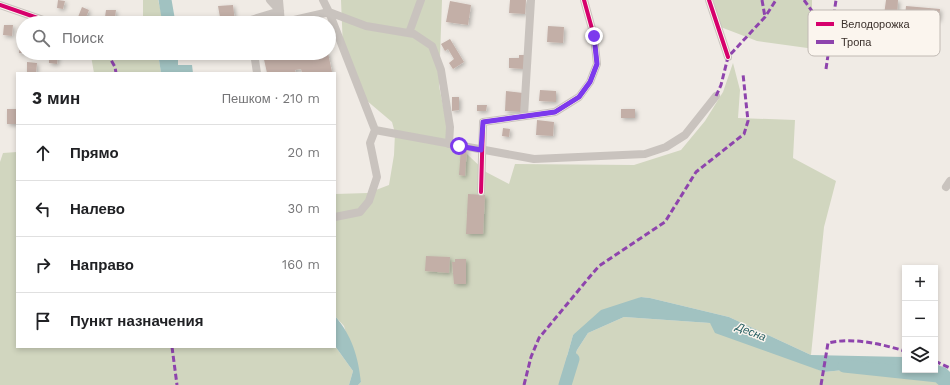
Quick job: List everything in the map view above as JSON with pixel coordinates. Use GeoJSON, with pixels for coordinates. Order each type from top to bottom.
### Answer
{"type":"FeatureCollection","features":[{"type":"Feature","properties":{"kind":"street"},"geometry":{"type":"LineString","coordinates":[[270,0],[280,11]]}},
{"type":"Feature","properties":{"kind":"street"},"geometry":{"type":"LineString","coordinates":[[279,0],[280,16]]}},
{"type":"Feature","properties":{"kind":"street"},"geometry":{"type":"LineString","coordinates":[[323,0],[331,16]]}},
{"type":"Feature","properties":{"kind":"street"},"geometry":{"type":"LineString","coordinates":[[409,33],[421,0]]}},
{"type":"Feature","properties":{"kind":"street"},"geometry":{"type":"LineString","coordinates":[[524,115],[531,0]]}},
{"type":"Feature","properties":{"kind":"street"},"geometry":{"type":"LineString","coordinates":[[481,192],[483,122],[524,115],[555,112],[567,106],[579,97],[590,82],[597,64],[594,36],[584,0]]}},
{"type":"Feature","properties":{"kind":"street"},"geometry":{"type":"LineString","coordinates":[[709,0],[728,58]]}},
{"type":"Feature","properties":{"kind":"street"},"geometry":{"type":"LineString","coordinates":[[0,5],[32,16]]}},
{"type":"Feature","properties":{"kind":"street"},"geometry":{"type":"LineString","coordinates":[[264,16],[280,11]]}},
{"type":"Feature","properties":{"kind":"street"},"geometry":{"type":"LineString","coordinates":[[275,16],[280,11]]}},
{"type":"Feature","properties":{"kind":"street"},"geometry":{"type":"LineString","coordinates":[[312,16],[329,12],[366,26],[409,33],[426,40],[432,46],[441,70],[450,127],[449,144]]}},
{"type":"Feature","properties":{"kind":"street"},"geometry":{"type":"LineString","coordinates":[[336,30],[375,130],[370,143],[377,177],[369,201],[360,212],[336,217]]}},
{"type":"Feature","properties":{"kind":"street"},"geometry":{"type":"LineString","coordinates":[[255,60],[257,72]]}},
{"type":"Feature","properties":{"kind":"street"},"geometry":{"type":"LineString","coordinates":[[375,130],[534,159],[645,154],[666,147],[685,134],[716,96]]}},
{"type":"Feature","properties":{"kind":"green space"},"geometry":{"type":"Polygon","coordinates":[[[143,0],[158,0],[162,16],[143,16],[143,0]]]}},
{"type":"Feature","properties":{"kind":"green space"},"geometry":{"type":"Polygon","coordinates":[[[341,0],[442,0],[439,86],[448,130],[452,140],[486,172],[509,184],[515,164],[634,165],[681,150],[705,121],[723,92],[733,63],[740,90],[738,118],[795,120],[793,158],[836,181],[824,227],[811,355],[729,317],[641,297],[573,335],[559,385],[358,385],[361,382],[344,326],[336,317],[336,194],[368,193],[389,185],[394,155],[395,133],[392,122],[366,100],[343,49],[341,0]]]}},
{"type":"Feature","properties":{"kind":"green space"},"geometry":{"type":"Polygon","coordinates":[[[713,0],[812,0],[812,10],[808,10],[808,48],[757,41],[718,26],[713,0]]]}},
{"type":"Feature","properties":{"kind":"green space"},"geometry":{"type":"Polygon","coordinates":[[[92,60],[159,60],[161,72],[94,72],[92,60]]]}},
{"type":"Feature","properties":{"kind":"green space"},"geometry":{"type":"Polygon","coordinates":[[[16,152],[16,348],[336,347],[353,371],[349,385],[0,385],[0,162],[3,153],[16,152]]]}},
{"type":"Feature","properties":{"kind":"green space"},"geometry":{"type":"Polygon","coordinates":[[[624,317],[710,323],[824,372],[893,365],[902,366],[902,373],[925,373],[950,385],[565,385],[577,350],[588,333],[624,317]]]}},
{"type":"Feature","properties":{"kind":"water"},"geometry":{"type":"Polygon","coordinates":[[[159,60],[178,60],[178,65],[192,65],[193,72],[161,72],[159,60]]]}},
{"type":"Feature","properties":{"kind":"water"},"geometry":{"type":"Polygon","coordinates":[[[641,297],[650,298],[729,317],[811,355],[902,357],[902,366],[893,365],[824,372],[715,333],[710,323],[624,317],[588,333],[577,350],[565,385],[559,385],[573,335],[601,310],[641,297]]]}},
{"type":"Feature","properties":{"kind":"water"},"geometry":{"type":"Polygon","coordinates":[[[336,317],[346,331],[356,355],[361,382],[358,385],[349,385],[353,371],[336,347],[336,317]]]}},
{"type":"Feature","properties":{"kind":"water"},"geometry":{"type":"Polygon","coordinates":[[[938,365],[946,368],[950,372],[950,385],[925,373],[938,373],[938,365]]]}},
{"type":"Feature","properties":{"kind":"building"},"geometry":{"type":"Polygon","coordinates":[[[58,0],[65,1],[63,9],[57,8],[58,0]]]}},
{"type":"Feature","properties":{"kind":"building"},"geometry":{"type":"Polygon","coordinates":[[[510,0],[526,0],[525,14],[509,13],[510,0]]]}},
{"type":"Feature","properties":{"kind":"building"},"geometry":{"type":"Polygon","coordinates":[[[886,0],[898,0],[897,10],[885,10],[886,0]]]}},
{"type":"Feature","properties":{"kind":"building"},"geometry":{"type":"Polygon","coordinates":[[[450,1],[471,5],[468,25],[446,22],[450,1]]]}},
{"type":"Feature","properties":{"kind":"building"},"geometry":{"type":"Polygon","coordinates":[[[233,5],[234,16],[220,16],[218,6],[233,5]]]}},
{"type":"Feature","properties":{"kind":"building"},"geometry":{"type":"Polygon","coordinates":[[[906,6],[940,9],[940,10],[906,10],[906,6]]]}},
{"type":"Feature","properties":{"kind":"building"},"geometry":{"type":"Polygon","coordinates":[[[82,7],[89,10],[87,16],[78,16],[82,7]]]}},
{"type":"Feature","properties":{"kind":"building"},"geometry":{"type":"Polygon","coordinates":[[[106,10],[116,10],[115,16],[105,16],[106,10]]]}},
{"type":"Feature","properties":{"kind":"building"},"geometry":{"type":"Polygon","coordinates":[[[4,25],[13,25],[12,36],[3,35],[4,25]]]}},
{"type":"Feature","properties":{"kind":"building"},"geometry":{"type":"Polygon","coordinates":[[[548,26],[564,27],[563,43],[547,42],[548,26]]]}},
{"type":"Feature","properties":{"kind":"building"},"geometry":{"type":"Polygon","coordinates":[[[450,39],[464,62],[453,69],[449,63],[454,59],[448,49],[445,51],[441,44],[450,39]]]}},
{"type":"Feature","properties":{"kind":"building"},"geometry":{"type":"Polygon","coordinates":[[[519,55],[525,55],[524,69],[509,68],[509,58],[519,58],[519,55]]]}},
{"type":"Feature","properties":{"kind":"building"},"geometry":{"type":"Polygon","coordinates":[[[49,60],[57,60],[57,64],[49,63],[49,60]]]}},
{"type":"Feature","properties":{"kind":"building"},"geometry":{"type":"Polygon","coordinates":[[[264,60],[329,60],[332,72],[302,72],[301,69],[295,70],[296,72],[267,72],[264,60]]]}},
{"type":"Feature","properties":{"kind":"building"},"geometry":{"type":"Polygon","coordinates":[[[27,62],[37,63],[36,72],[27,72],[27,62]]]}},
{"type":"Feature","properties":{"kind":"building"},"geometry":{"type":"Polygon","coordinates":[[[540,90],[556,91],[556,102],[539,101],[540,90]]]}},
{"type":"Feature","properties":{"kind":"building"},"geometry":{"type":"Polygon","coordinates":[[[506,91],[523,93],[522,112],[505,111],[506,91]]]}},
{"type":"Feature","properties":{"kind":"building"},"geometry":{"type":"Polygon","coordinates":[[[452,97],[459,97],[459,110],[452,111],[452,97]]]}},
{"type":"Feature","properties":{"kind":"building"},"geometry":{"type":"Polygon","coordinates":[[[477,105],[487,105],[486,111],[477,111],[477,105]]]}},
{"type":"Feature","properties":{"kind":"building"},"geometry":{"type":"Polygon","coordinates":[[[7,109],[16,109],[16,124],[7,124],[7,109]]]}},
{"type":"Feature","properties":{"kind":"building"},"geometry":{"type":"Polygon","coordinates":[[[621,109],[635,109],[635,118],[621,118],[621,109]]]}},
{"type":"Feature","properties":{"kind":"building"},"geometry":{"type":"Polygon","coordinates":[[[537,120],[554,122],[553,136],[536,135],[537,120]]]}},
{"type":"Feature","properties":{"kind":"building"},"geometry":{"type":"Polygon","coordinates":[[[503,128],[510,129],[509,137],[502,136],[503,128]]]}},
{"type":"Feature","properties":{"kind":"building"},"geometry":{"type":"Polygon","coordinates":[[[461,148],[467,148],[465,176],[459,175],[461,148]]]}},
{"type":"Feature","properties":{"kind":"building"},"geometry":{"type":"Polygon","coordinates":[[[468,194],[485,195],[483,234],[466,234],[468,194]]]}},
{"type":"Feature","properties":{"kind":"building"},"geometry":{"type":"Polygon","coordinates":[[[426,256],[450,257],[449,273],[425,271],[426,256]]]}},
{"type":"Feature","properties":{"kind":"building"},"geometry":{"type":"Polygon","coordinates":[[[455,259],[466,259],[466,284],[454,284],[452,262],[455,262],[455,259]]]}},
{"type":"Feature","properties":{"kind":"waterway","name":"Десна"},"geometry":{"type":"LineString","coordinates":[[165,0],[168,16]]}},
{"type":"Feature","properties":{"kind":"waterway","name":"Десна"},"geometry":{"type":"LineString","coordinates":[[565,385],[573,359]]}},
{"type":"Feature","properties":{"kind":"waterway","name":"Десна"},"geometry":{"type":"LineString","coordinates":[[844,366],[938,376],[949,385]]}},
{"type":"Feature","properties":{"kind":"marked path"},"geometry":{"type":"LineString","coordinates":[[762,0],[765,17]]}},
{"type":"Feature","properties":{"kind":"marked path"},"geometry":{"type":"LineString","coordinates":[[716,96],[721,85],[728,57],[765,17],[776,0]]}},
{"type":"Feature","properties":{"kind":"marked path"},"geometry":{"type":"LineString","coordinates":[[804,0],[811,10]]}},
{"type":"Feature","properties":{"kind":"marked path"},"geometry":{"type":"LineString","coordinates":[[835,10],[836,0]]}},
{"type":"Feature","properties":{"kind":"marked path"},"geometry":{"type":"LineString","coordinates":[[826,69],[828,56]]}},
{"type":"Feature","properties":{"kind":"marked path"},"geometry":{"type":"LineString","coordinates":[[111,60],[116,72]]}},
{"type":"Feature","properties":{"kind":"marked path"},"geometry":{"type":"LineString","coordinates":[[524,385],[531,357],[539,338],[599,266],[665,222],[696,172],[744,134],[748,121],[743,74]]}},
{"type":"Feature","properties":{"kind":"marked path"},"geometry":{"type":"LineString","coordinates":[[821,385],[828,343],[837,341],[857,341],[902,350]]}},
{"type":"Feature","properties":{"kind":"marked path"},"geometry":{"type":"LineString","coordinates":[[172,348],[177,385]]}},
{"type":"Feature","properties":{"kind":"marked path"},"geometry":{"type":"LineString","coordinates":[[938,362],[950,368]]}},
{"type":"Feature","properties":{"kind":"cycle path"},"geometry":{"type":"LineString","coordinates":[[481,192],[483,122],[555,112],[579,97],[590,82],[597,64],[594,36],[584,0]]}},
{"type":"Feature","properties":{"kind":"cycle path"},"geometry":{"type":"LineString","coordinates":[[709,0],[728,57]]}},
{"type":"Feature","properties":{"kind":"cycle path"},"geometry":{"type":"LineString","coordinates":[[0,5],[32,16]]}},
{"type":"Feature","properties":{"kind":"route"},"geometry":{"type":"LineString","coordinates":[[459,146],[481,150],[483,122],[555,112],[567,106],[579,97],[590,82],[597,64],[594,36]]}}]}
